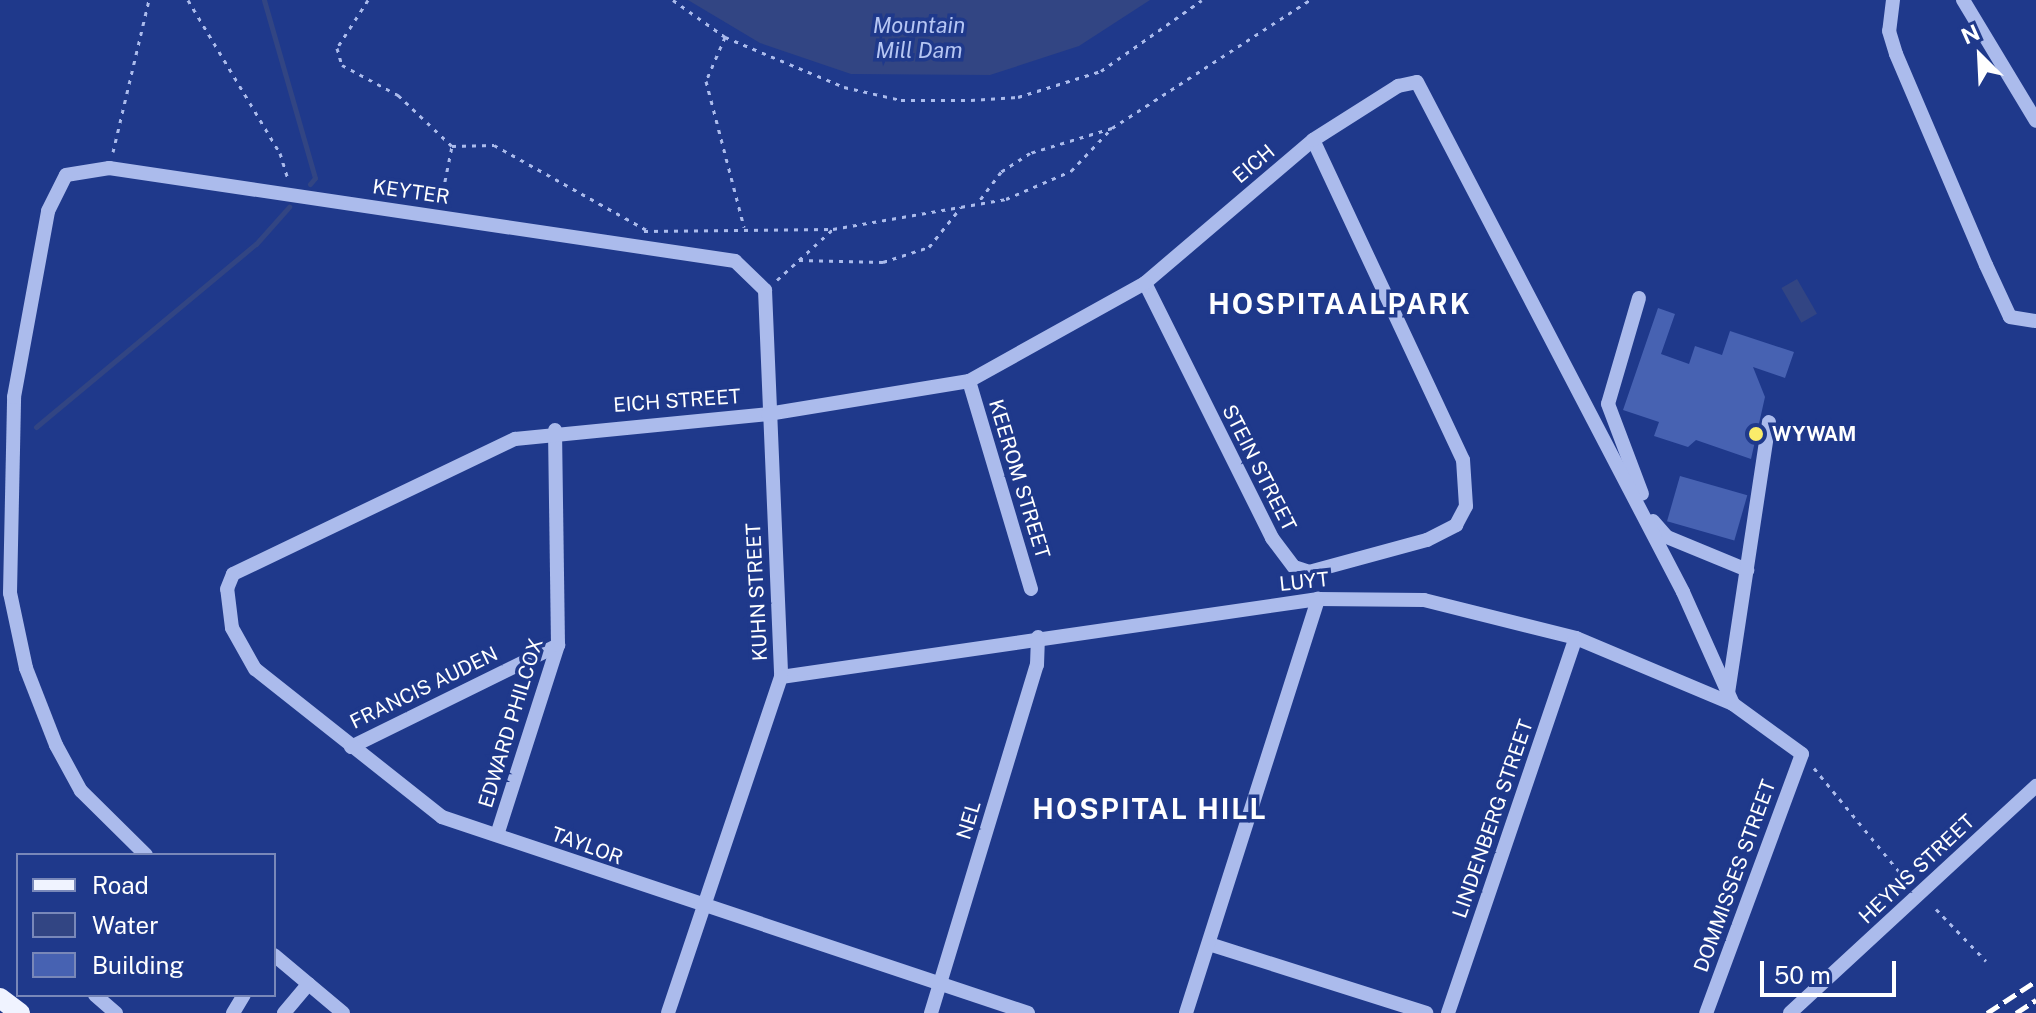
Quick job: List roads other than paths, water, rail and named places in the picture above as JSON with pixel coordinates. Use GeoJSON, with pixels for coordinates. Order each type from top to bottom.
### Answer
{"type":"FeatureCollection","features":[{"type":"Feature","properties":{"kind":"main road"},"geometry":{"type":"LineString","coordinates":[[0,998],[20,1013]]}},
{"type":"Feature","properties":{"kind":"street"},"geometry":{"type":"LineString","coordinates":[[1893,0],[1889,31],[1896,54],[1986,265],[2010,317],[2036,321]]}},
{"type":"Feature","properties":{"kind":"street"},"geometry":{"type":"LineString","coordinates":[[1963,0],[2036,121]]}},
{"type":"Feature","properties":{"kind":"street","name":"EICH"},"geometry":{"type":"LineString","coordinates":[[1145,283],[1313,140],[1398,86],[1417,82],[1430,96],[1730,699]]}},
{"type":"Feature","properties":{"kind":"street","name":"STEIN STREET"},"geometry":{"type":"LineString","coordinates":[[1145,283],[1272,538],[1294,567],[1309,572],[1427,540],[1456,525],[1466,506],[1463,460],[1313,140]]}},
{"type":"Feature","properties":{"kind":"street","name":"KEYTER"},"geometry":{"type":"LineString","coordinates":[[144,853],[81,791],[56,745],[26,668],[10,593],[14,397],[48,211],[58,184],[80,167],[109,168],[604,241],[735,261],[765,290]]}},
{"type":"Feature","properties":{"kind":"street","name":"EICH STREET"},"geometry":{"type":"LineString","coordinates":[[227,589],[256,558],[515,439],[555,430],[768,414],[969,381],[1145,283]]}},
{"type":"Feature","properties":{"kind":"street","name":"KUHN STREET"},"geometry":{"type":"LineString","coordinates":[[668,1013],[781,677],[765,290]]}},
{"type":"Feature","properties":{"kind":"street"},"geometry":{"type":"LineString","coordinates":[[1639,298],[1609,396],[1616,432],[1663,534],[1747,570]]}},
{"type":"Feature","properties":{"kind":"street","name":"KEEROM STREET"},"geometry":{"type":"LineString","coordinates":[[969,381],[1031,589]]}},
{"type":"Feature","properties":{"kind":"street"},"geometry":{"type":"LineString","coordinates":[[1730,699],[1769,422]]}},
{"type":"Feature","properties":{"kind":"street","name":"EDWARD PHILCOX"},"geometry":{"type":"LineString","coordinates":[[497,835],[558,645],[555,430]]}},
{"type":"Feature","properties":{"kind":"street","name":"TAYLOR"},"geometry":{"type":"LineString","coordinates":[[227,589],[232,628],[255,669],[421,804],[497,835],[705,910],[941,982],[1028,1013]]}},
{"type":"Feature","properties":{"kind":"street"},"geometry":{"type":"LineString","coordinates":[[1186,1013],[1318,599]]}},
{"type":"Feature","properties":{"kind":"street","name":"LUYT"},"geometry":{"type":"LineString","coordinates":[[781,677],[1038,637],[1318,599],[1424,600],[1576,638],[1730,699],[1802,754]]}},
{"type":"Feature","properties":{"kind":"street","name":"NEL"},"geometry":{"type":"LineString","coordinates":[[931,1013],[1037,665],[1038,637]]}},
{"type":"Feature","properties":{"kind":"street","name":"LINDENBERG STREET"},"geometry":{"type":"LineString","coordinates":[[1448,1013],[1576,638]]}},
{"type":"Feature","properties":{"kind":"street","name":"FRANCIS AUDEN"},"geometry":{"type":"LineString","coordinates":[[351,747],[558,645]]}},
{"type":"Feature","properties":{"kind":"street","name":"DOMMISSES STREET"},"geometry":{"type":"LineString","coordinates":[[1706,1013],[1802,754]]}},
{"type":"Feature","properties":{"kind":"street","name":"HEYNS STREET"},"geometry":{"type":"LineString","coordinates":[[1790,1013],[2036,786]]}},
{"type":"Feature","properties":{"kind":"street"},"geometry":{"type":"LineString","coordinates":[[1209,944],[1426,1013]]}},
{"type":"Feature","properties":{"kind":"street"},"geometry":{"type":"LineString","coordinates":[[276,957],[343,1013]]}},
{"type":"Feature","properties":{"kind":"street"},"geometry":{"type":"LineString","coordinates":[[284,1013],[308,984]]}},
{"type":"Feature","properties":{"kind":"street"},"geometry":{"type":"LineString","coordinates":[[97,997],[116,1013]]}},
{"type":"Feature","properties":{"kind":"water","name":"Mountain Mill Dam"},"geometry":{"type":"Polygon","coordinates":[[[688,0],[1150,0],[1079,46],[990,75],[851,74],[760,43],[688,0]]]}},
{"type":"Feature","properties":{"kind":"water"},"geometry":{"type":"Polygon","coordinates":[[[1797,279],[1817,314],[1801,323],[1781,288],[1797,279]]]}},
{"type":"Feature","properties":{"kind":"waterway"},"geometry":{"type":"LineString","coordinates":[[264,0],[315,178],[310,184]]}},
{"type":"Feature","properties":{"kind":"waterway"},"geometry":{"type":"LineString","coordinates":[[36,427],[256,244],[289,207]]}},
{"type":"Feature","properties":{"kind":"railway"},"geometry":{"type":"LineString","coordinates":[[1987,1013],[2036,981]]}},
{"type":"Feature","properties":{"kind":"railway"},"geometry":{"type":"LineString","coordinates":[[2016,1013],[2036,1000]]}},
{"type":"Feature","properties":{"kind":"place","name":"WYWAM"},"geometry":{"type":"Point","coordinates":[1756,434]}},
{"type":"Feature","properties":{"kind":"district","name":"HOSPITAALPARK"},"geometry":{"type":"Point","coordinates":[1340,304]}},
{"type":"Feature","properties":{"kind":"district","name":"HOSPITAL HILL"},"geometry":{"type":"Point","coordinates":[1150,809]}}]}
